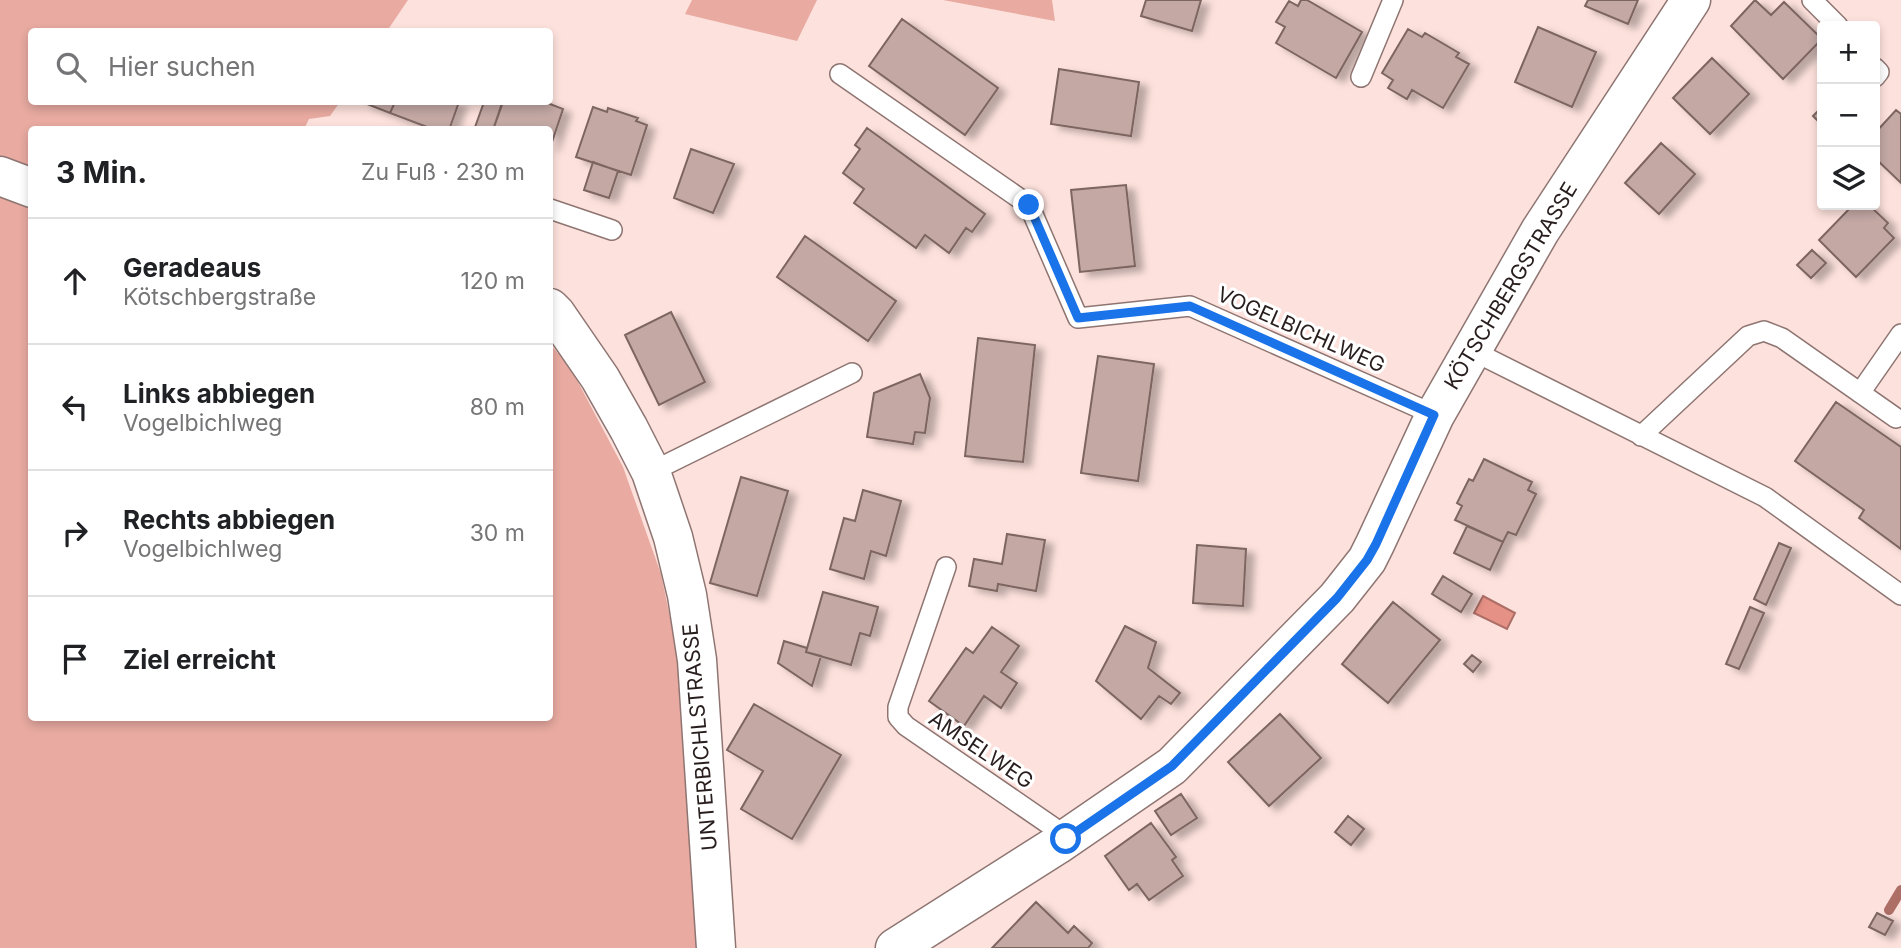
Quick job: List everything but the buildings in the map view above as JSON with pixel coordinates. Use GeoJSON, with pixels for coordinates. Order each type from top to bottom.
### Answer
{"type":"FeatureCollection","features":[{"type":"Feature","properties":{"kind":"street","name":"KÖTSCHBERGSTRASSE"},"geometry":{"type":"LineString","coordinates":[[895,948],[1066,839],[1172,766],[1337,598],[1376,544],[1434,415],[1540,231],[1691,0]]}},
{"type":"Feature","properties":{"kind":"street"},"geometry":{"type":"LineString","coordinates":[[0,176],[28,186]]}},
{"type":"Feature","properties":{"kind":"street","name":"UNTERBICHLSTRASSE"},"geometry":{"type":"LineString","coordinates":[[553,311],[600,378],[651,472],[673,537],[687,595],[697,660],[716,948]]}},
{"type":"Feature","properties":{"kind":"lane"},"geometry":{"type":"LineString","coordinates":[[1361,77],[1393,0]]}},
{"type":"Feature","properties":{"kind":"lane"},"geometry":{"type":"LineString","coordinates":[[1812,0],[1833,21]]}},
{"type":"Feature","properties":{"kind":"lane","name":"VOGELBICHLWEG"},"geometry":{"type":"LineString","coordinates":[[840,74],[1029,205],[1078,318],[1190,306],[1434,415]]}},
{"type":"Feature","properties":{"kind":"lane"},"geometry":{"type":"LineString","coordinates":[[553,210],[612,230]]}},
{"type":"Feature","properties":{"kind":"lane"},"geometry":{"type":"LineString","coordinates":[[1641,436],[1748,336],[1764,331],[1782,338],[1896,418]]}},
{"type":"Feature","properties":{"kind":"lane"},"geometry":{"type":"LineString","coordinates":[[1860,393],[1901,334]]}},
{"type":"Feature","properties":{"kind":"lane"},"geometry":{"type":"LineString","coordinates":[[1471,350],[1765,497],[1901,595]]}},
{"type":"Feature","properties":{"kind":"lane"},"geometry":{"type":"LineString","coordinates":[[651,472],[852,373]]}},
{"type":"Feature","properties":{"kind":"lane","name":"AMSELWEG"},"geometry":{"type":"LineString","coordinates":[[946,567],[898,707],[898,717],[906,726],[1053,827],[1066,839]]}},
{"type":"Feature","properties":{"kind":"shaded area"},"geometry":{"type":"Polygon","coordinates":[[[0,0],[408,0],[389,28],[28,28],[28,105],[338,105],[330,116],[309,119],[306,126],[28,126],[28,721],[553,721],[553,347],[570,367],[623,467],[661,574],[679,661],[700,948],[0,948],[0,0]]]}},
{"type":"Feature","properties":{"kind":"shaded area"},"geometry":{"type":"Polygon","coordinates":[[[692,0],[817,0],[797,41],[685,14],[692,0]]]}},
{"type":"Feature","properties":{"kind":"shaded area"},"geometry":{"type":"Polygon","coordinates":[[[943,0],[1052,0],[1055,21],[943,0]]]}},
{"type":"Feature","properties":{"kind":"shaded area"},"geometry":{"type":"Polygon","coordinates":[[[1483,596],[1515,613],[1507,629],[1474,613],[1483,596]]]}},
{"type":"Feature","properties":{"kind":"waterway"},"geometry":{"type":"LineString","coordinates":[[1889,910],[1901,890]]}},
{"type":"Feature","properties":{"kind":"route"},"geometry":{"type":"LineString","coordinates":[[1029,205],[1078,318],[1190,306],[1434,415],[1376,544],[1337,598],[1172,766],[1066,839]]}}]}
